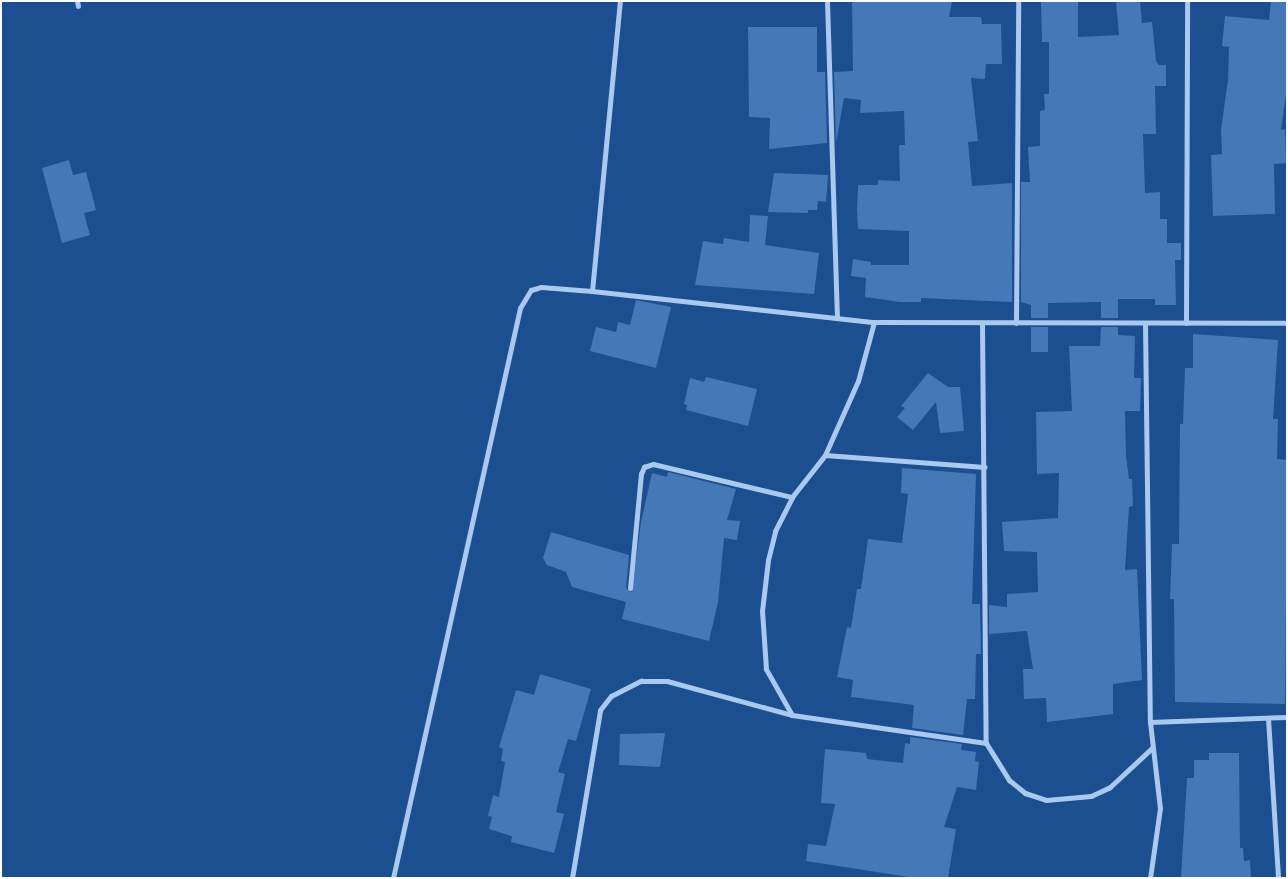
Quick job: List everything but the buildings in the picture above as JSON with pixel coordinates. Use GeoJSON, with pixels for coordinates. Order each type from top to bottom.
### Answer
{"type":"FeatureCollection","features":[{"type":"Feature","properties":{"kind":"street"},"geometry":{"type":"LineString","coordinates":[[592,291],[620,1]]}},
{"type":"Feature","properties":{"kind":"street"},"geometry":{"type":"LineString","coordinates":[[827,1],[837,318]]}},
{"type":"Feature","properties":{"kind":"street"},"geometry":{"type":"LineString","coordinates":[[1016,323],[1018,1]]}},
{"type":"Feature","properties":{"kind":"street"},"geometry":{"type":"LineString","coordinates":[[1186,1],[1186,323]]}},
{"type":"Feature","properties":{"kind":"street"},"geometry":{"type":"LineString","coordinates":[[393,878],[520,308],[525,296],[542,287],[874,322],[982,324],[1287,323]]}},
{"type":"Feature","properties":{"kind":"street"},"geometry":{"type":"LineString","coordinates":[[792,715],[766,669],[762,640],[768,560],[776,531],[792,497],[826,455],[858,380],[874,322]]}},
{"type":"Feature","properties":{"kind":"street"},"geometry":{"type":"LineString","coordinates":[[1146,323],[1150,722],[1160,808],[1150,878]]}},
{"type":"Feature","properties":{"kind":"street"},"geometry":{"type":"LineString","coordinates":[[982,324],[985,467],[986,743],[1009,780],[1025,793],[1046,800],[1091,796],[1110,788],[1152,748]]}},
{"type":"Feature","properties":{"kind":"street"},"geometry":{"type":"LineString","coordinates":[[826,455],[985,467]]}},
{"type":"Feature","properties":{"kind":"street"},"geometry":{"type":"LineString","coordinates":[[630,588],[641,474],[644,467],[653,464],[792,497]]}},
{"type":"Feature","properties":{"kind":"street"},"geometry":{"type":"LineString","coordinates":[[572,878],[600,710],[611,696],[641,681],[667,682],[792,715],[986,743]]}},
{"type":"Feature","properties":{"kind":"street"},"geometry":{"type":"LineString","coordinates":[[1150,722],[1287,717]]}},
{"type":"Feature","properties":{"kind":"street"},"geometry":{"type":"LineString","coordinates":[[1268,718],[1278,878]]}}]}
